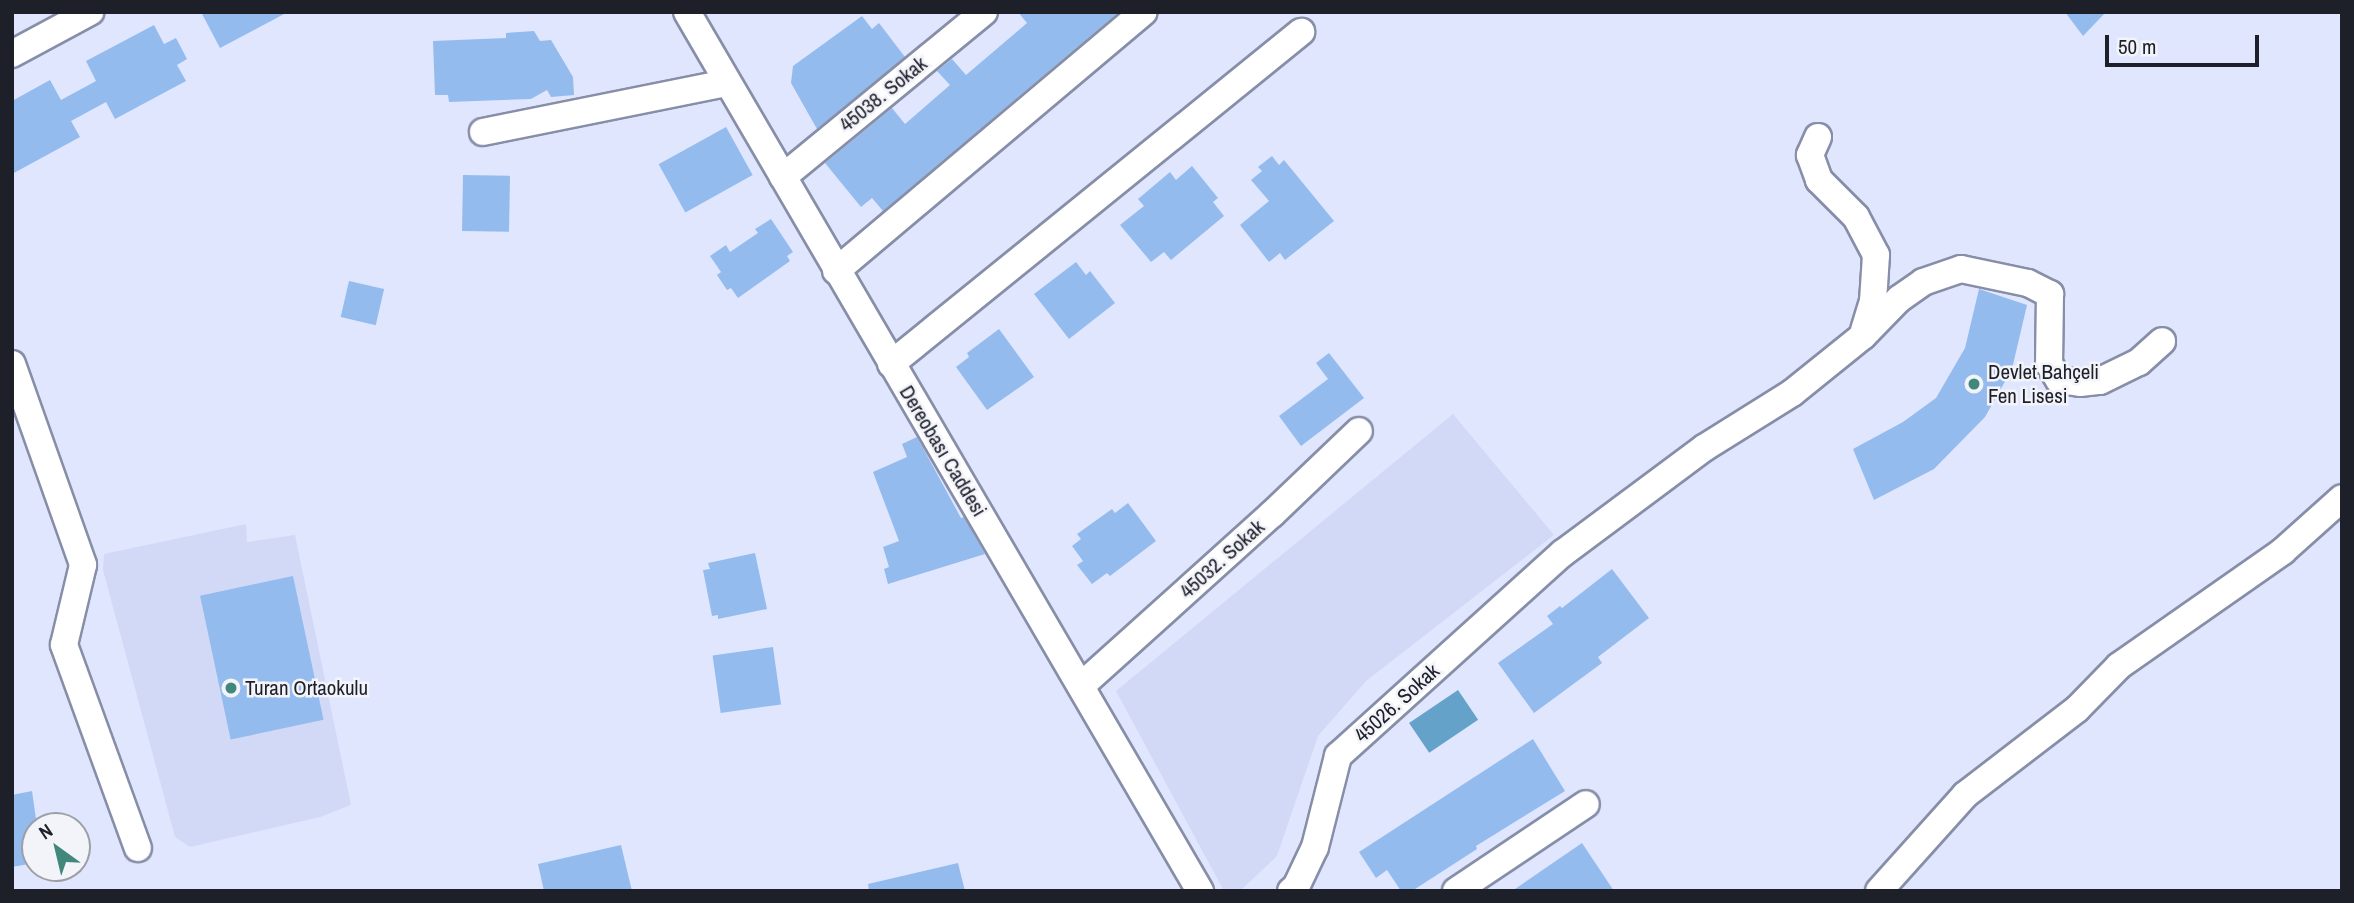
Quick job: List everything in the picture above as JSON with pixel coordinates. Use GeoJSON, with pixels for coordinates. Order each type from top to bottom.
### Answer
{"type":"FeatureCollection","features":[{"type":"Feature","properties":{"kind":"street"},"geometry":{"type":"LineString","coordinates":[[12,54],[90,12]]}},
{"type":"Feature","properties":{"kind":"street","name":"Dereobası Caddesi"},"geometry":{"type":"LineString","coordinates":[[687,12],[1200,891]]}},
{"type":"Feature","properties":{"kind":"street","name":"45038. Sokak"},"geometry":{"type":"LineString","coordinates":[[783,177],[984,12]]}},
{"type":"Feature","properties":{"kind":"street"},"geometry":{"type":"LineString","coordinates":[[836,271],[1144,12]]}},
{"type":"Feature","properties":{"kind":"street"},"geometry":{"type":"LineString","coordinates":[[891,364],[1301,32]]}},
{"type":"Feature","properties":{"kind":"street"},"geometry":{"type":"LineString","coordinates":[[483,132],[727,83]]}},
{"type":"Feature","properties":{"kind":"street"},"geometry":{"type":"LineString","coordinates":[[1818,137],[1810,155],[1819,180],[1856,217],[1876,255],[1873,301],[1863,336]]}},
{"type":"Feature","properties":{"kind":"street","name":"45026. Sokak"},"geometry":{"type":"LineString","coordinates":[[1291,891],[1296,887],[1315,847],[1338,756],[1563,553],[1704,448],[1792,393],[1863,336],[1899,299],[1923,282],[1961,269],[2028,283],[2050,294],[2049,364],[2059,380],[2080,383],[2100,380],[2139,362],[2162,341]]}},
{"type":"Feature","properties":{"kind":"street"},"geometry":{"type":"LineString","coordinates":[[12,364],[83,565],[64,645],[138,848]]}},
{"type":"Feature","properties":{"kind":"street","name":"45032. Sokak"},"geometry":{"type":"LineString","coordinates":[[1082,685],[1272,514],[1359,431]]}},
{"type":"Feature","properties":{"kind":"street"},"geometry":{"type":"LineString","coordinates":[[1879,891],[1965,795],[2077,709],[2119,666],[2283,551],[2342,498]]}},
{"type":"Feature","properties":{"kind":"street"},"geometry":{"type":"LineString","coordinates":[[1459,890],[1586,804]]}},
{"type":"Feature","properties":{"kind":"shaded area"},"geometry":{"type":"Polygon","coordinates":[[[1453,414],[1554,535],[1366,681],[1318,736],[1277,856],[1240,891],[1224,891],[1116,691],[1453,414]]]}},
{"type":"Feature","properties":{"kind":"shaded area","name":"Turan Ortaokulu"},"geometry":{"type":"Polygon","coordinates":[[[246,524],[247,542],[295,535],[351,805],[320,817],[190,847],[175,837],[103,570],[104,554],[246,524]]]}},
{"type":"Feature","properties":{"kind":"water"},"geometry":{"type":"Polygon","coordinates":[[[1458,690],[1478,720],[1429,753],[1409,723],[1458,690]]]}},
{"type":"Feature","properties":{"kind":"building"},"geometry":{"type":"Polygon","coordinates":[[[201,12],[288,12],[220,48],[201,12]]]}},
{"type":"Feature","properties":{"kind":"building"},"geometry":{"type":"Polygon","coordinates":[[[1018,12],[1119,12],[883,211],[872,198],[861,207],[825,163],[892,108],[905,124],[950,85],[937,71],[952,59],[966,75],[1027,23],[1018,12]]]}},
{"type":"Feature","properties":{"kind":"building"},"geometry":{"type":"Polygon","coordinates":[[[2065,12],[2106,12],[2083,36],[2065,12]]]}},
{"type":"Feature","properties":{"kind":"building"},"geometry":{"type":"Polygon","coordinates":[[[862,16],[872,29],[879,23],[905,57],[817,129],[791,83],[793,66],[862,16]]]}},
{"type":"Feature","properties":{"kind":"building"},"geometry":{"type":"Polygon","coordinates":[[[154,25],[164,44],[176,38],[187,59],[177,65],[186,81],[115,119],[106,102],[71,121],[80,137],[12,174],[12,101],[50,80],[61,100],[96,81],[86,61],[154,25]]]}},
{"type":"Feature","properties":{"kind":"building"},"geometry":{"type":"Polygon","coordinates":[[[534,31],[540,41],[551,40],[573,77],[574,95],[551,97],[547,90],[531,99],[449,102],[448,95],[435,95],[433,41],[506,38],[506,33],[534,31]]]}},
{"type":"Feature","properties":{"kind":"building"},"geometry":{"type":"Polygon","coordinates":[[[726,127],[753,175],[685,212],[659,164],[726,127]]]}},
{"type":"Feature","properties":{"kind":"building"},"geometry":{"type":"Polygon","coordinates":[[[1272,156],[1279,165],[1284,160],[1334,221],[1285,260],[1280,253],[1269,262],[1240,225],[1269,201],[1251,180],[1262,171],[1258,167],[1272,156]]]}},
{"type":"Feature","properties":{"kind":"building"},"geometry":{"type":"Polygon","coordinates":[[[1192,166],[1218,198],[1213,202],[1224,216],[1171,260],[1164,252],[1151,262],[1120,225],[1144,206],[1138,199],[1170,172],[1176,180],[1192,166]]]}},
{"type":"Feature","properties":{"kind":"building"},"geometry":{"type":"Polygon","coordinates":[[[463,175],[510,176],[509,232],[462,231],[463,175]]]}},
{"type":"Feature","properties":{"kind":"building"},"geometry":{"type":"Polygon","coordinates":[[[771,219],[793,252],[787,256],[790,261],[738,298],[731,288],[727,290],[717,275],[721,272],[710,256],[726,245],[730,252],[758,233],[755,229],[771,219]]]}},
{"type":"Feature","properties":{"kind":"building"},"geometry":{"type":"Polygon","coordinates":[[[1076,262],[1086,275],[1090,271],[1115,303],[1069,339],[1034,294],[1076,262]]]}},
{"type":"Feature","properties":{"kind":"building"},"geometry":{"type":"Polygon","coordinates":[[[349,281],[384,289],[376,325],[341,317],[349,281]]]}},
{"type":"Feature","properties":{"kind":"building","name":"Devlet Bahçeli Fen Lisesi"},"geometry":{"type":"Polygon","coordinates":[[[1979,289],[2027,305],[2012,369],[1985,417],[1934,469],[1874,500],[1853,449],[1903,422],[1936,398],[1965,348],[1979,289]]]}},
{"type":"Feature","properties":{"kind":"building"},"geometry":{"type":"Polygon","coordinates":[[[999,329],[1034,377],[987,410],[956,367],[969,357],[967,353],[999,329]]]}},
{"type":"Feature","properties":{"kind":"building"},"geometry":{"type":"Polygon","coordinates":[[[1329,353],[1364,398],[1301,446],[1279,416],[1328,379],[1316,363],[1329,353]]]}},
{"type":"Feature","properties":{"kind":"building"},"geometry":{"type":"Polygon","coordinates":[[[917,437],[961,518],[964,517],[985,554],[888,584],[884,569],[889,567],[883,547],[899,541],[873,472],[907,457],[902,444],[917,437]]]}},
{"type":"Feature","properties":{"kind":"building"},"geometry":{"type":"Polygon","coordinates":[[[1128,503],[1156,541],[1110,576],[1107,573],[1092,584],[1077,565],[1083,561],[1072,546],[1081,539],[1077,534],[1112,509],[1115,513],[1128,503]]]}},
{"type":"Feature","properties":{"kind":"building"},"geometry":{"type":"Polygon","coordinates":[[[755,553],[767,609],[718,619],[718,615],[712,616],[703,570],[710,569],[708,563],[755,553]]]}},
{"type":"Feature","properties":{"kind":"building"},"geometry":{"type":"Polygon","coordinates":[[[1612,569],[1649,618],[1598,657],[1602,663],[1534,713],[1498,663],[1553,624],[1547,616],[1560,606],[1562,608],[1612,569]]]}},
{"type":"Feature","properties":{"kind":"building","name":"Turan Ortaokulu"},"geometry":{"type":"Polygon","coordinates":[[[293,576],[324,720],[231,740],[200,596],[293,576]]]}},
{"type":"Feature","properties":{"kind":"building"},"geometry":{"type":"Polygon","coordinates":[[[773,647],[781,704],[721,713],[713,655],[773,647]]]}},
{"type":"Feature","properties":{"kind":"building"},"geometry":{"type":"Polygon","coordinates":[[[1533,739],[1565,791],[1476,846],[1477,849],[1412,891],[1401,891],[1387,870],[1376,878],[1359,852],[1533,739]]]}},
{"type":"Feature","properties":{"kind":"building"},"geometry":{"type":"Polygon","coordinates":[[[32,791],[35,812],[21,812],[21,865],[12,867],[12,795],[32,791]]]}},
{"type":"Feature","properties":{"kind":"building"},"geometry":{"type":"Polygon","coordinates":[[[1582,843],[1614,891],[1512,891],[1582,843]]]}},
{"type":"Feature","properties":{"kind":"building"},"geometry":{"type":"Polygon","coordinates":[[[621,845],[632,891],[544,891],[538,864],[621,845]]]}},
{"type":"Feature","properties":{"kind":"building"},"geometry":{"type":"Polygon","coordinates":[[[958,863],[965,891],[869,891],[868,884],[958,863]]]}},
{"type":"Feature","properties":{"kind":"place","name":"Devlet Bahçeli Fen Lisesi"},"geometry":{"type":"Point","coordinates":[1974,384]}},
{"type":"Feature","properties":{"kind":"place","name":"Turan Ortaokulu"},"geometry":{"type":"Point","coordinates":[231,688]}}]}
